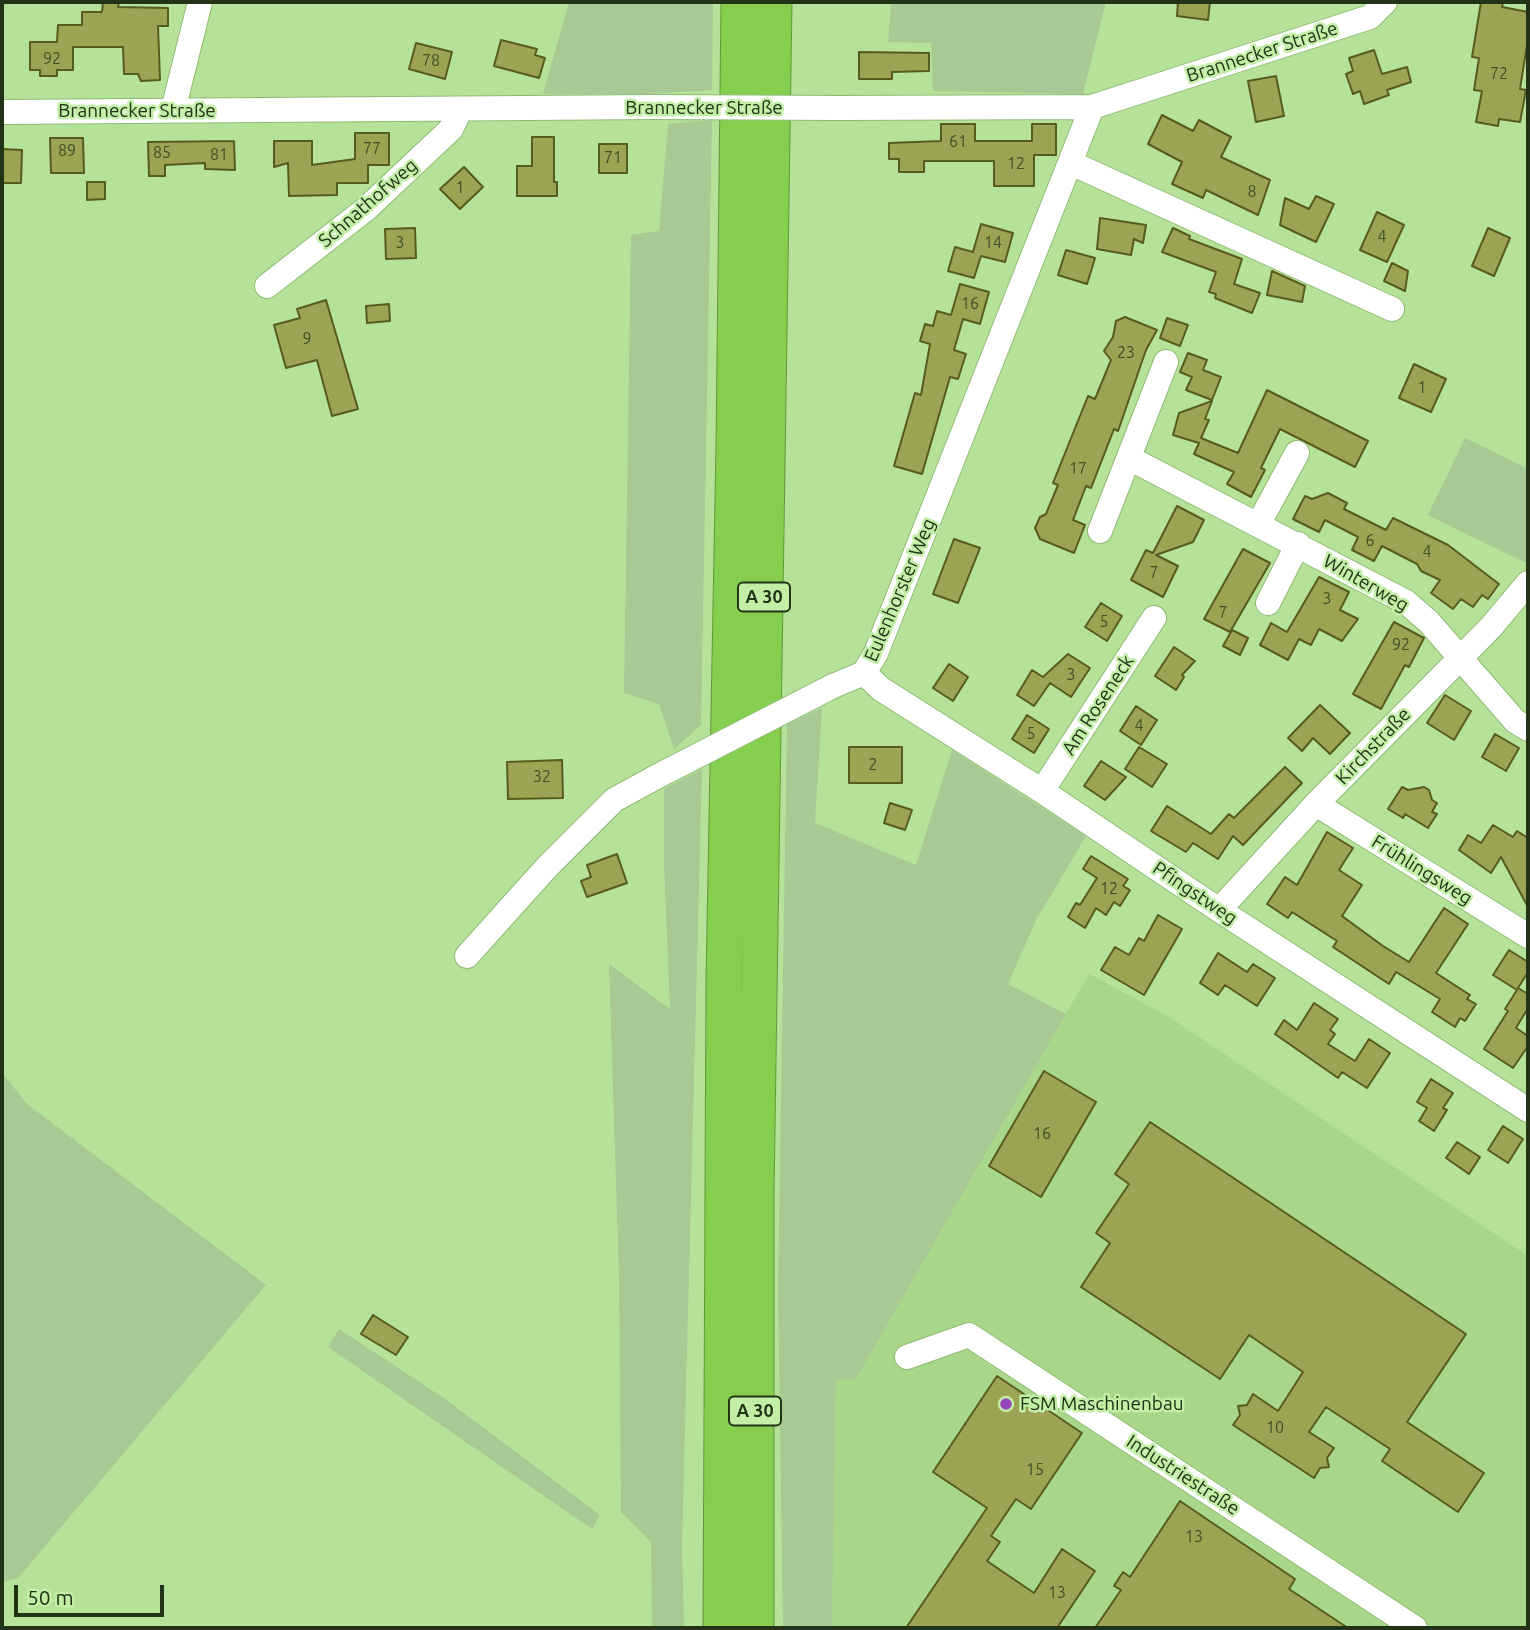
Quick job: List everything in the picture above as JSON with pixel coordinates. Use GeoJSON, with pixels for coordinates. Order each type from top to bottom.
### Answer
{"type":"FeatureCollection","features":[{"type":"Feature","properties":{"kind":"highway","name":"A 30"},"geometry":{"type":"LineString","coordinates":[[721,1628],[723,994],[739,2]]}},
{"type":"Feature","properties":{"kind":"highway","name":"A 30"},"geometry":{"type":"LineString","coordinates":[[756,1628],[755,1206],[774,2]]}},
{"type":"Feature","properties":{"kind":"street"},"geometry":{"type":"LineString","coordinates":[[173,110],[200,2]]}},
{"type":"Feature","properties":{"kind":"street","name":"Brannecker Straße"},"geometry":{"type":"LineString","coordinates":[[2,111],[1092,107],[1370,17],[1385,2]]}},
{"type":"Feature","properties":{"kind":"street","name":"Eulenhorster Weg"},"geometry":{"type":"LineString","coordinates":[[467,957],[547,867],[614,800],[833,686],[864,673],[876,653],[1092,107]]}},
{"type":"Feature","properties":{"kind":"street","name":"Schnathofweg"},"geometry":{"type":"LineString","coordinates":[[267,286],[366,209],[451,129],[460,110]]}},
{"type":"Feature","properties":{"kind":"street"},"geometry":{"type":"LineString","coordinates":[[1071,163],[1392,309]]}},
{"type":"Feature","properties":{"kind":"street"},"geometry":{"type":"LineString","coordinates":[[1100,531],[1166,362]]}},
{"type":"Feature","properties":{"kind":"street"},"geometry":{"type":"LineString","coordinates":[[1259,523],[1297,453]]}},
{"type":"Feature","properties":{"kind":"street","name":"Winterweg"},"geometry":{"type":"LineString","coordinates":[[1129,458],[1259,523],[1406,602],[1429,622],[1515,721],[1528,729]]}},
{"type":"Feature","properties":{"kind":"street"},"geometry":{"type":"LineString","coordinates":[[1268,603],[1298,544]]}},
{"type":"Feature","properties":{"kind":"street","name":"Kirchstraße"},"geometry":{"type":"LineString","coordinates":[[1219,910],[1316,804],[1490,627],[1528,583]]}},
{"type":"Feature","properties":{"kind":"street","name":"Am Roseneck"},"geometry":{"type":"LineString","coordinates":[[1042,791],[1154,618]]}},
{"type":"Feature","properties":{"kind":"street","name":"Pfingstweg"},"geometry":{"type":"LineString","coordinates":[[864,673],[881,689],[1042,791],[1219,910],[1528,1110]]}},
{"type":"Feature","properties":{"kind":"street","name":"Frühlingsweg"},"geometry":{"type":"LineString","coordinates":[[1316,804],[1528,936]]}},
{"type":"Feature","properties":{"kind":"street","name":"Industriestraße"},"geometry":{"type":"LineString","coordinates":[[907,1357],[969,1335],[1389,1621],[1415,1628]]}},
{"type":"Feature","properties":{"kind":"shaded area"},"geometry":{"type":"Polygon","coordinates":[[[569,2],[713,2],[712,90],[646,94],[543,94],[569,2]]]}},
{"type":"Feature","properties":{"kind":"shaded area"},"geometry":{"type":"Polygon","coordinates":[[[895,2],[1106,2],[1083,94],[933,91],[931,43],[888,42],[891,6],[895,2]]]}},
{"type":"Feature","properties":{"kind":"shaded area"},"geometry":{"type":"Polygon","coordinates":[[[712,120],[701,725],[674,749],[659,704],[624,693],[631,235],[659,231],[668,124],[712,120]]]}},
{"type":"Feature","properties":{"kind":"shaded area"},"geometry":{"type":"Polygon","coordinates":[[[1465,438],[1528,469],[1526,563],[1428,515],[1465,438]]]}},
{"type":"Feature","properties":{"kind":"shaded area"},"geometry":{"type":"Polygon","coordinates":[[[822,708],[815,823],[916,865],[952,750],[1086,836],[1035,922],[1008,984],[1066,1014],[856,1379],[836,1380],[832,1628],[783,1628],[778,1288],[787,724],[822,708]]]}},
{"type":"Feature","properties":{"kind":"shaded area"},"geometry":{"type":"Polygon","coordinates":[[[702,769],[682,1545],[684,1628],[652,1628],[651,1542],[621,1512],[619,1275],[609,964],[670,1009],[664,789],[702,769]]]}},
{"type":"Feature","properties":{"kind":"shaded area"},"geometry":{"type":"Polygon","coordinates":[[[1089,974],[1166,1015],[1528,1256],[1528,1628],[832,1628],[836,1379],[856,1379],[1089,974]]]}},
{"type":"Feature","properties":{"kind":"shaded area"},"geometry":{"type":"Polygon","coordinates":[[[2,1073],[27,1104],[266,1285],[18,1578],[2,1582],[2,1073]]]}},
{"type":"Feature","properties":{"kind":"shaded area"},"geometry":{"type":"Polygon","coordinates":[[[339,1329],[442,1397],[600,1515],[592,1529],[328,1347],[339,1329]]]}},
{"type":"Feature","properties":{"kind":"building"},"geometry":{"type":"Polygon","coordinates":[[[103,2],[119,2],[118,7],[168,8],[168,26],[158,26],[160,80],[141,81],[138,74],[124,74],[123,47],[73,47],[73,70],[57,70],[57,76],[40,76],[40,70],[30,70],[30,42],[57,42],[58,25],[82,25],[82,12],[102,12],[103,2]]]}},
{"type":"Feature","properties":{"kind":"building"},"geometry":{"type":"Polygon","coordinates":[[[1178,2],[1210,2],[1208,20],[1177,16],[1178,2]]]}},
{"type":"Feature","properties":{"kind":"building"},"geometry":{"type":"Polygon","coordinates":[[[1481,2],[1503,2],[1502,7],[1528,12],[1528,39],[1520,89],[1526,90],[1520,122],[1499,119],[1498,126],[1476,122],[1482,91],[1474,90],[1479,58],[1472,57],[1481,2]]]}},
{"type":"Feature","properties":{"kind":"building"},"geometry":{"type":"Polygon","coordinates":[[[501,40],[537,49],[535,55],[545,58],[539,78],[494,66],[501,40]]]}},
{"type":"Feature","properties":{"kind":"building"},"geometry":{"type":"Polygon","coordinates":[[[416,43],[452,52],[445,79],[409,69],[416,43]]]}},
{"type":"Feature","properties":{"kind":"building"},"geometry":{"type":"Polygon","coordinates":[[[1374,50],[1382,74],[1407,67],[1411,82],[1387,90],[1389,95],[1364,104],[1360,91],[1353,94],[1346,74],[1353,71],[1349,58],[1374,50]]]}},
{"type":"Feature","properties":{"kind":"building"},"geometry":{"type":"Polygon","coordinates":[[[859,52],[929,53],[929,71],[892,72],[892,79],[859,79],[859,52]]]}},
{"type":"Feature","properties":{"kind":"building"},"geometry":{"type":"Polygon","coordinates":[[[1276,76],[1284,116],[1256,122],[1248,81],[1276,76]]]}},
{"type":"Feature","properties":{"kind":"building"},"geometry":{"type":"Polygon","coordinates":[[[1162,115],[1193,131],[1199,120],[1231,137],[1221,157],[1270,180],[1258,215],[1206,190],[1203,198],[1172,184],[1182,162],[1148,144],[1162,115]]]}},
{"type":"Feature","properties":{"kind":"building"},"geometry":{"type":"Polygon","coordinates":[[[941,124],[975,124],[975,141],[1032,141],[1032,124],[1056,124],[1056,155],[1034,155],[1034,186],[994,186],[994,161],[924,161],[924,172],[899,172],[899,159],[889,159],[889,143],[941,141],[941,124]]]}},
{"type":"Feature","properties":{"kind":"building"},"geometry":{"type":"Polygon","coordinates":[[[355,133],[389,133],[389,165],[368,165],[368,183],[337,183],[337,195],[289,196],[288,163],[274,167],[274,141],[312,141],[312,165],[355,159],[355,133]]]}},
{"type":"Feature","properties":{"kind":"building"},"geometry":{"type":"Polygon","coordinates":[[[532,137],[554,137],[554,182],[557,182],[557,196],[517,196],[517,166],[532,166],[532,137]]]}},
{"type":"Feature","properties":{"kind":"building"},"geometry":{"type":"Polygon","coordinates":[[[50,138],[83,138],[84,173],[51,173],[50,138]]]}},
{"type":"Feature","properties":{"kind":"building"},"geometry":{"type":"Polygon","coordinates":[[[234,141],[235,170],[205,169],[205,163],[165,165],[165,176],[149,176],[148,142],[234,141]]]}},
{"type":"Feature","properties":{"kind":"building"},"geometry":{"type":"Polygon","coordinates":[[[599,144],[627,144],[627,173],[599,173],[599,144]]]}},
{"type":"Feature","properties":{"kind":"building"},"geometry":{"type":"Polygon","coordinates":[[[2,149],[22,150],[21,183],[2,183],[2,149]]]}},
{"type":"Feature","properties":{"kind":"building"},"geometry":{"type":"Polygon","coordinates":[[[464,167],[483,187],[460,209],[440,189],[464,167]]]}},
{"type":"Feature","properties":{"kind":"building"},"geometry":{"type":"Polygon","coordinates":[[[87,182],[105,182],[105,199],[87,200],[87,182]]]}},
{"type":"Feature","properties":{"kind":"building"},"geometry":{"type":"Polygon","coordinates":[[[1316,196],[1334,204],[1316,242],[1280,225],[1285,198],[1309,209],[1316,196]]]}},
{"type":"Feature","properties":{"kind":"building"},"geometry":{"type":"Polygon","coordinates":[[[1377,212],[1404,225],[1387,262],[1360,250],[1377,212]]]}},
{"type":"Feature","properties":{"kind":"building"},"geometry":{"type":"Polygon","coordinates":[[[1100,218],[1146,225],[1143,243],[1134,239],[1131,255],[1097,249],[1100,218]]]}},
{"type":"Feature","properties":{"kind":"building"},"geometry":{"type":"Polygon","coordinates":[[[981,224],[1013,233],[1005,262],[981,256],[974,278],[948,271],[955,247],[973,252],[981,224]]]}},
{"type":"Feature","properties":{"kind":"building"},"geometry":{"type":"Polygon","coordinates":[[[415,228],[416,258],[386,259],[385,229],[415,228]]]}},
{"type":"Feature","properties":{"kind":"building"},"geometry":{"type":"Polygon","coordinates":[[[1173,228],[1190,236],[1189,239],[1242,259],[1234,284],[1260,293],[1252,313],[1215,298],[1216,294],[1209,292],[1216,272],[1162,252],[1173,228]]]}},
{"type":"Feature","properties":{"kind":"building"},"geometry":{"type":"Polygon","coordinates":[[[1488,228],[1510,238],[1494,276],[1472,266],[1488,228]]]}},
{"type":"Feature","properties":{"kind":"building"},"geometry":{"type":"Polygon","coordinates":[[[1066,250],[1095,258],[1087,284],[1058,275],[1066,250]]]}},
{"type":"Feature","properties":{"kind":"building"},"geometry":{"type":"Polygon","coordinates":[[[1392,263],[1408,271],[1405,291],[1384,281],[1392,263]]]}},
{"type":"Feature","properties":{"kind":"building"},"geometry":{"type":"Polygon","coordinates":[[[1272,271],[1305,286],[1302,302],[1267,295],[1272,271]]]}},
{"type":"Feature","properties":{"kind":"building"},"geometry":{"type":"Polygon","coordinates":[[[960,284],[989,292],[980,324],[963,319],[954,350],[966,354],[958,379],[950,377],[922,474],[894,466],[915,393],[921,395],[930,344],[920,341],[925,324],[933,326],[937,311],[951,315],[960,284]]]}},
{"type":"Feature","properties":{"kind":"building"},"geometry":{"type":"Polygon","coordinates":[[[326,300],[358,409],[332,416],[317,360],[286,368],[274,325],[300,318],[297,309],[326,300]]]}},
{"type":"Feature","properties":{"kind":"building"},"geometry":{"type":"Polygon","coordinates":[[[389,304],[390,321],[367,323],[366,306],[389,304]]]}},
{"type":"Feature","properties":{"kind":"building"},"geometry":{"type":"Polygon","coordinates":[[[1125,317],[1157,330],[1146,350],[1118,431],[1114,429],[1091,488],[1086,486],[1073,520],[1085,525],[1074,553],[1040,539],[1035,528],[1040,517],[1046,514],[1058,485],[1053,483],[1088,396],[1095,399],[1111,360],[1104,351],[1113,337],[1116,321],[1125,317]]]}},
{"type":"Feature","properties":{"kind":"building"},"geometry":{"type":"Polygon","coordinates":[[[1167,318],[1188,325],[1180,346],[1160,338],[1167,318]]]}},
{"type":"Feature","properties":{"kind":"building"},"geometry":{"type":"Polygon","coordinates":[[[1188,353],[1207,360],[1203,370],[1221,377],[1212,400],[1186,390],[1192,377],[1180,372],[1188,353]]]}},
{"type":"Feature","properties":{"kind":"building"},"geometry":{"type":"Polygon","coordinates":[[[1414,364],[1446,379],[1431,412],[1399,398],[1414,364]]]}},
{"type":"Feature","properties":{"kind":"building"},"geometry":{"type":"Polygon","coordinates":[[[1267,390],[1368,441],[1355,467],[1280,429],[1261,468],[1265,470],[1251,497],[1227,484],[1234,472],[1194,454],[1199,443],[1173,435],[1179,413],[1212,401],[1205,419],[1209,420],[1201,438],[1238,453],[1267,390]]]}},
{"type":"Feature","properties":{"kind":"building"},"geometry":{"type":"Polygon","coordinates":[[[1328,493],[1347,503],[1344,509],[1386,530],[1393,518],[1448,545],[1499,584],[1488,599],[1482,595],[1473,607],[1461,599],[1453,609],[1431,593],[1440,580],[1421,571],[1417,564],[1382,546],[1374,561],[1352,550],[1358,537],[1325,520],[1319,532],[1293,519],[1305,496],[1312,499],[1328,493]]]}},
{"type":"Feature","properties":{"kind":"building"},"geometry":{"type":"Polygon","coordinates":[[[1177,506],[1204,520],[1193,542],[1156,555],[1178,566],[1163,597],[1131,580],[1146,550],[1153,553],[1177,506]]]}},
{"type":"Feature","properties":{"kind":"building"},"geometry":{"type":"Polygon","coordinates":[[[954,539],[980,548],[958,603],[933,594],[954,539]]]}},
{"type":"Feature","properties":{"kind":"building"},"geometry":{"type":"Polygon","coordinates":[[[1243,549],[1270,563],[1230,632],[1204,619],[1243,549]]]}},
{"type":"Feature","properties":{"kind":"building"},"geometry":{"type":"Polygon","coordinates":[[[1319,577],[1349,592],[1340,610],[1358,619],[1342,641],[1319,629],[1311,645],[1299,639],[1288,660],[1260,645],[1271,623],[1287,632],[1319,577]]]}},
{"type":"Feature","properties":{"kind":"building"},"geometry":{"type":"Polygon","coordinates":[[[1101,603],[1122,616],[1107,641],[1085,627],[1101,603]]]}},
{"type":"Feature","properties":{"kind":"building"},"geometry":{"type":"Polygon","coordinates":[[[1394,622],[1424,638],[1409,667],[1405,665],[1381,709],[1353,694],[1394,622]]]}},
{"type":"Feature","properties":{"kind":"building"},"geometry":{"type":"Polygon","coordinates":[[[1232,630],[1248,638],[1240,655],[1223,646],[1232,630]]]}},
{"type":"Feature","properties":{"kind":"building"},"geometry":{"type":"Polygon","coordinates":[[[1174,647],[1195,661],[1182,675],[1184,677],[1176,690],[1155,676],[1174,647]]]}},
{"type":"Feature","properties":{"kind":"building"},"geometry":{"type":"Polygon","coordinates":[[[1068,654],[1090,668],[1071,697],[1050,683],[1034,706],[1017,695],[1032,670],[1043,677],[1068,654]]]}},
{"type":"Feature","properties":{"kind":"building"},"geometry":{"type":"Polygon","coordinates":[[[949,664],[968,677],[953,701],[933,688],[949,664]]]}},
{"type":"Feature","properties":{"kind":"building"},"geometry":{"type":"Polygon","coordinates":[[[1445,695],[1471,711],[1454,740],[1427,723],[1445,695]]]}},
{"type":"Feature","properties":{"kind":"building"},"geometry":{"type":"Polygon","coordinates":[[[1320,705],[1350,733],[1330,754],[1313,738],[1302,751],[1288,738],[1320,705]]]}},
{"type":"Feature","properties":{"kind":"building"},"geometry":{"type":"Polygon","coordinates":[[[1136,706],[1157,720],[1141,745],[1120,731],[1136,706]]]}},
{"type":"Feature","properties":{"kind":"building"},"geometry":{"type":"Polygon","coordinates":[[[1027,715],[1049,729],[1034,753],[1012,739],[1027,715]]]}},
{"type":"Feature","properties":{"kind":"building"},"geometry":{"type":"Polygon","coordinates":[[[1495,734],[1519,748],[1506,771],[1482,757],[1495,734]]]}},
{"type":"Feature","properties":{"kind":"building"},"geometry":{"type":"Polygon","coordinates":[[[849,747],[902,747],[902,783],[849,783],[849,747]]]}},
{"type":"Feature","properties":{"kind":"building"},"geometry":{"type":"Polygon","coordinates":[[[1139,747],[1167,764],[1152,787],[1125,769],[1139,747]]]}},
{"type":"Feature","properties":{"kind":"building"},"geometry":{"type":"Polygon","coordinates":[[[562,760],[563,798],[508,799],[507,762],[562,760]]]}},
{"type":"Feature","properties":{"kind":"building"},"geometry":{"type":"Polygon","coordinates":[[[1101,761],[1126,777],[1105,800],[1084,786],[1101,761]]]}},
{"type":"Feature","properties":{"kind":"building"},"geometry":{"type":"Polygon","coordinates":[[[1285,767],[1302,783],[1243,845],[1233,836],[1218,859],[1193,843],[1186,852],[1151,831],[1167,806],[1211,834],[1229,814],[1234,818],[1285,767]]]}},
{"type":"Feature","properties":{"kind":"building"},"geometry":{"type":"Polygon","coordinates":[[[1402,787],[1408,790],[1424,787],[1429,790],[1432,800],[1437,803],[1432,812],[1437,814],[1428,828],[1405,814],[1403,818],[1388,809],[1402,787]]]}},
{"type":"Feature","properties":{"kind":"building"},"geometry":{"type":"Polygon","coordinates":[[[890,803],[912,810],[905,830],[884,823],[890,803]]]}},
{"type":"Feature","properties":{"kind":"building"},"geometry":{"type":"Polygon","coordinates":[[[1493,825],[1513,837],[1517,831],[1528,838],[1528,907],[1501,857],[1491,873],[1459,850],[1468,835],[1481,843],[1493,825]]]}},
{"type":"Feature","properties":{"kind":"building"},"geometry":{"type":"Polygon","coordinates":[[[1327,832],[1353,848],[1339,870],[1362,885],[1342,916],[1383,946],[1409,962],[1444,908],[1468,924],[1436,973],[1470,995],[1467,999],[1476,1004],[1465,1021],[1460,1018],[1455,1027],[1432,1012],[1440,999],[1396,972],[1389,984],[1333,947],[1337,941],[1292,912],[1288,918],[1267,904],[1285,877],[1297,885],[1327,832]]]}},
{"type":"Feature","properties":{"kind":"building"},"geometry":{"type":"Polygon","coordinates":[[[617,854],[627,883],[587,897],[581,881],[591,877],[587,865],[617,854]]]}},
{"type":"Feature","properties":{"kind":"building"},"geometry":{"type":"Polygon","coordinates":[[[1091,856],[1128,879],[1123,886],[1130,890],[1120,906],[1114,902],[1106,915],[1096,908],[1085,928],[1068,917],[1076,903],[1080,905],[1097,878],[1083,869],[1091,856]]]}},
{"type":"Feature","properties":{"kind":"building"},"geometry":{"type":"Polygon","coordinates":[[[1158,915],[1182,929],[1144,995],[1101,970],[1115,947],[1129,955],[1139,938],[1144,941],[1158,915]]]}},
{"type":"Feature","properties":{"kind":"building"},"geometry":{"type":"Polygon","coordinates":[[[1509,950],[1528,962],[1528,972],[1518,988],[1528,994],[1528,1008],[1516,1028],[1528,1036],[1528,1046],[1513,1068],[1484,1049],[1508,1011],[1505,1009],[1517,990],[1493,975],[1509,950]]]}},
{"type":"Feature","properties":{"kind":"building"},"geometry":{"type":"Polygon","coordinates":[[[1218,953],[1247,972],[1253,964],[1275,978],[1257,1006],[1225,985],[1218,995],[1200,983],[1218,953]]]}},
{"type":"Feature","properties":{"kind":"building"},"geometry":{"type":"Polygon","coordinates":[[[1314,1003],[1338,1019],[1330,1030],[1335,1034],[1328,1044],[1355,1061],[1369,1039],[1390,1053],[1367,1088],[1342,1072],[1338,1078],[1275,1034],[1284,1020],[1297,1030],[1314,1003]]]}},
{"type":"Feature","properties":{"kind":"building"},"geometry":{"type":"Polygon","coordinates":[[[1044,1071],[1096,1102],[1041,1197],[989,1166],[1044,1071]]]}},
{"type":"Feature","properties":{"kind":"building"},"geometry":{"type":"Polygon","coordinates":[[[1431,1079],[1453,1093],[1443,1108],[1447,1110],[1434,1131],[1419,1121],[1427,1108],[1417,1102],[1431,1079]]]}},
{"type":"Feature","properties":{"kind":"building"},"geometry":{"type":"Polygon","coordinates":[[[1150,1122],[1466,1334],[1407,1422],[1484,1473],[1458,1512],[1382,1461],[1390,1449],[1326,1407],[1309,1432],[1334,1448],[1327,1458],[1329,1467],[1320,1468],[1314,1478],[1233,1425],[1240,1415],[1238,1406],[1247,1405],[1253,1394],[1278,1411],[1303,1372],[1249,1335],[1220,1379],[1081,1287],[1110,1243],[1096,1233],[1129,1184],[1115,1174],[1150,1122]]]}},
{"type":"Feature","properties":{"kind":"building"},"geometry":{"type":"Polygon","coordinates":[[[1503,1126],[1523,1139],[1508,1163],[1488,1150],[1503,1126]]]}},
{"type":"Feature","properties":{"kind":"building"},"geometry":{"type":"Polygon","coordinates":[[[1457,1142],[1480,1157],[1469,1174],[1446,1158],[1457,1142]]]}},
{"type":"Feature","properties":{"kind":"building"},"geometry":{"type":"Polygon","coordinates":[[[373,1315],[408,1337],[396,1355],[361,1334],[373,1315]]]}},
{"type":"Feature","properties":{"kind":"building"},"geometry":{"type":"Polygon","coordinates":[[[997,1376],[1082,1433],[1031,1509],[1016,1499],[991,1536],[1000,1542],[987,1561],[1034,1593],[1062,1549],[1095,1571],[1057,1628],[906,1628],[987,1508],[933,1472],[997,1376]]]}},
{"type":"Feature","properties":{"kind":"building"},"geometry":{"type":"Polygon","coordinates":[[[1180,1501],[1295,1579],[1289,1589],[1348,1628],[1095,1628],[1121,1590],[1114,1586],[1123,1572],[1130,1577],[1180,1501]]]}},
{"type":"Feature","properties":{"kind":"place","name":"FSM Maschinenbau"},"geometry":{"type":"Point","coordinates":[1006,1404]}}]}
